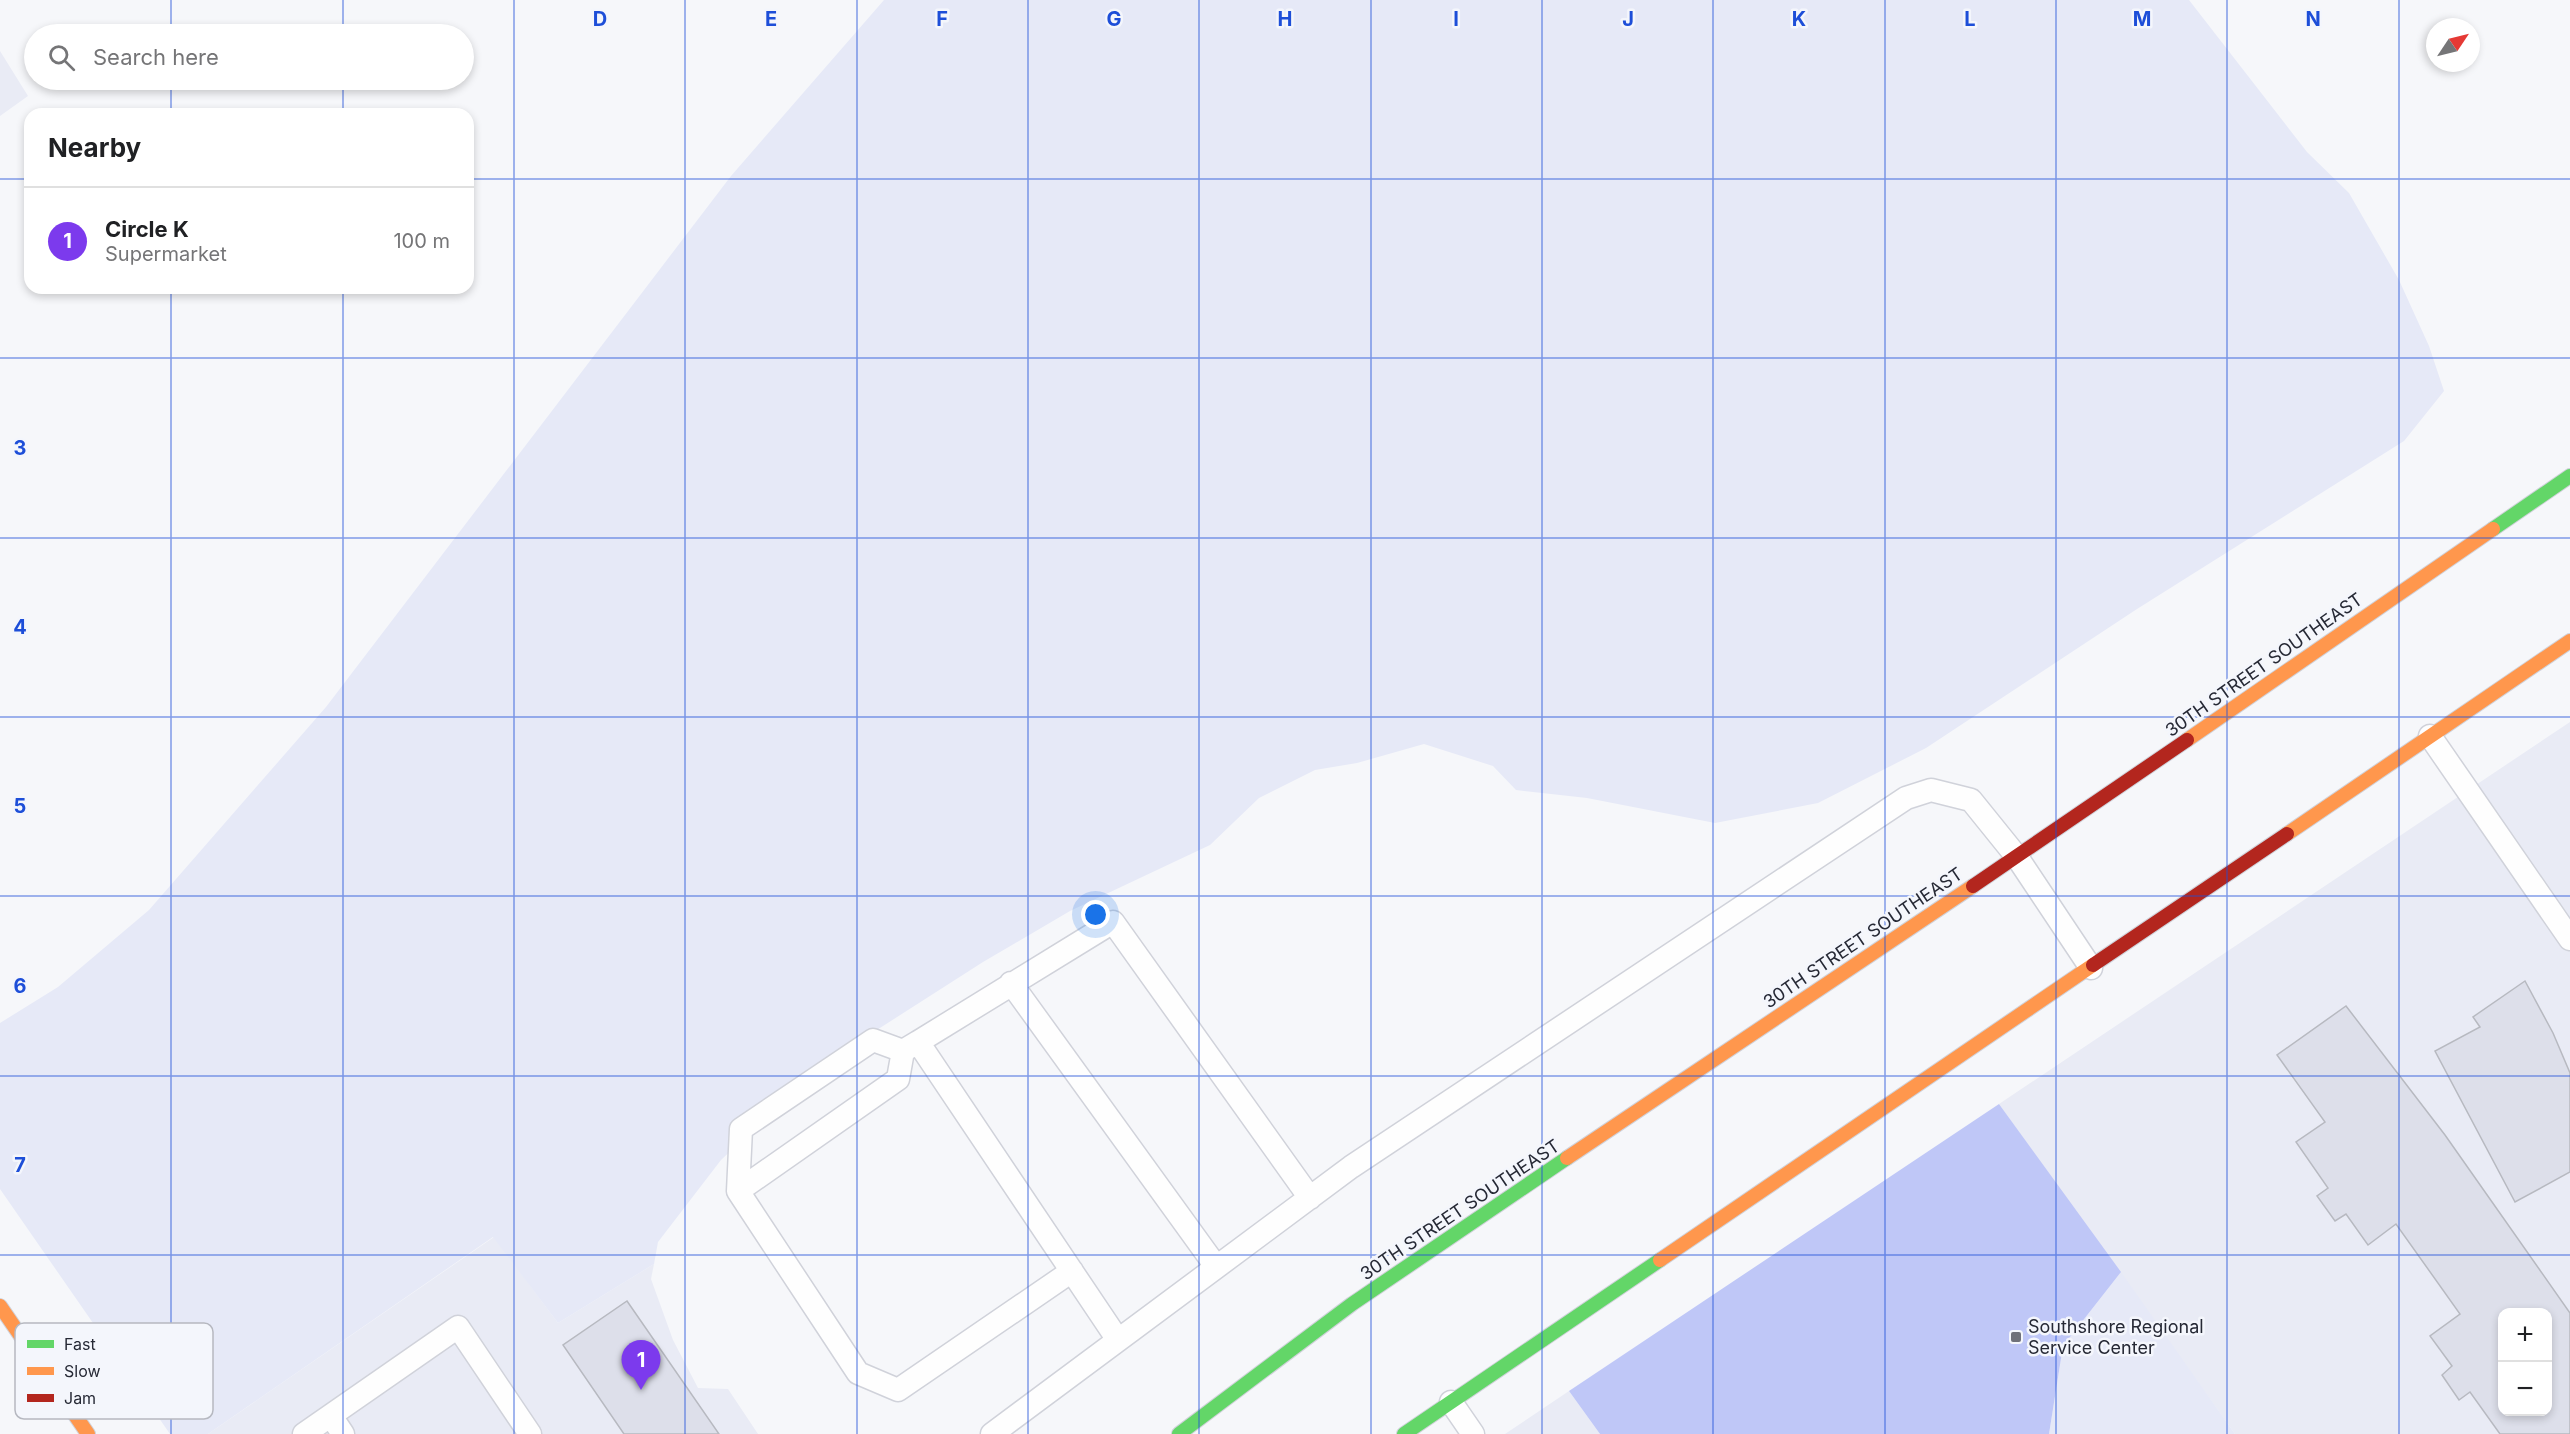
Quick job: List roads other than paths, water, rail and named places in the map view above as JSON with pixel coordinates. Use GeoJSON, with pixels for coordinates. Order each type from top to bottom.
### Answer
{"type":"FeatureCollection","features":[{"type":"Feature","properties":{"kind":"street","name":"30TH STREET SOUTHEAST"},"geometry":{"type":"LineString","coordinates":[[1179,1434],[1352,1304],[1855,963],[2017,857],[2570,476]]}},
{"type":"Feature","properties":{"kind":"street"},"geometry":{"type":"LineString","coordinates":[[1404,1434],[2570,641]]}},
{"type":"Feature","properties":{"kind":"street"},"geometry":{"type":"LineString","coordinates":[[0,1306],[15,1328]]}},
{"type":"Feature","properties":{"kind":"street"},"geometry":{"type":"LineString","coordinates":[[78,1419],[88,1434]]}},
{"type":"Feature","properties":{"kind":"lane"},"geometry":{"type":"LineString","coordinates":[[2430,736],[2570,939]]}},
{"type":"Feature","properties":{"kind":"lane"},"geometry":{"type":"LineString","coordinates":[[992,1434],[1351,1167],[1906,798],[1931,790],[1971,800],[2017,857],[2091,968]]}},
{"type":"Feature","properties":{"kind":"lane"},"geometry":{"type":"LineString","coordinates":[[738,1191],[898,1079],[911,1046],[1113,922],[1310,1198]]}},
{"type":"Feature","properties":{"kind":"lane"},"geometry":{"type":"LineString","coordinates":[[1011,983],[1215,1266]]}},
{"type":"Feature","properties":{"kind":"lane"},"geometry":{"type":"LineString","coordinates":[[1072,1270],[898,1390],[858,1373],[738,1191],[741,1129],[873,1040],[911,1046],[1072,1270],[1118,1340]]}},
{"type":"Feature","properties":{"kind":"lane"},"geometry":{"type":"LineString","coordinates":[[304,1434],[337,1425],[458,1327],[530,1434]]}},
{"type":"Feature","properties":{"kind":"lane"},"geometry":{"type":"LineString","coordinates":[[1451,1402],[1473,1434]]}},
{"type":"Feature","properties":{"kind":"water"},"geometry":{"type":"Polygon","coordinates":[[[1999,1104],[2121,1272],[2063,1346],[2049,1434],[1600,1434],[1569,1391],[1999,1104]]]}},
{"type":"Feature","properties":{"kind":"place","name":"Southshore Regional Service Center"},"geometry":{"type":"Point","coordinates":[2016,1337]}},
{"type":"Feature","properties":{"kind":"place","name":"Circle K"},"geometry":{"type":"Point","coordinates":[641,1390]}}]}
